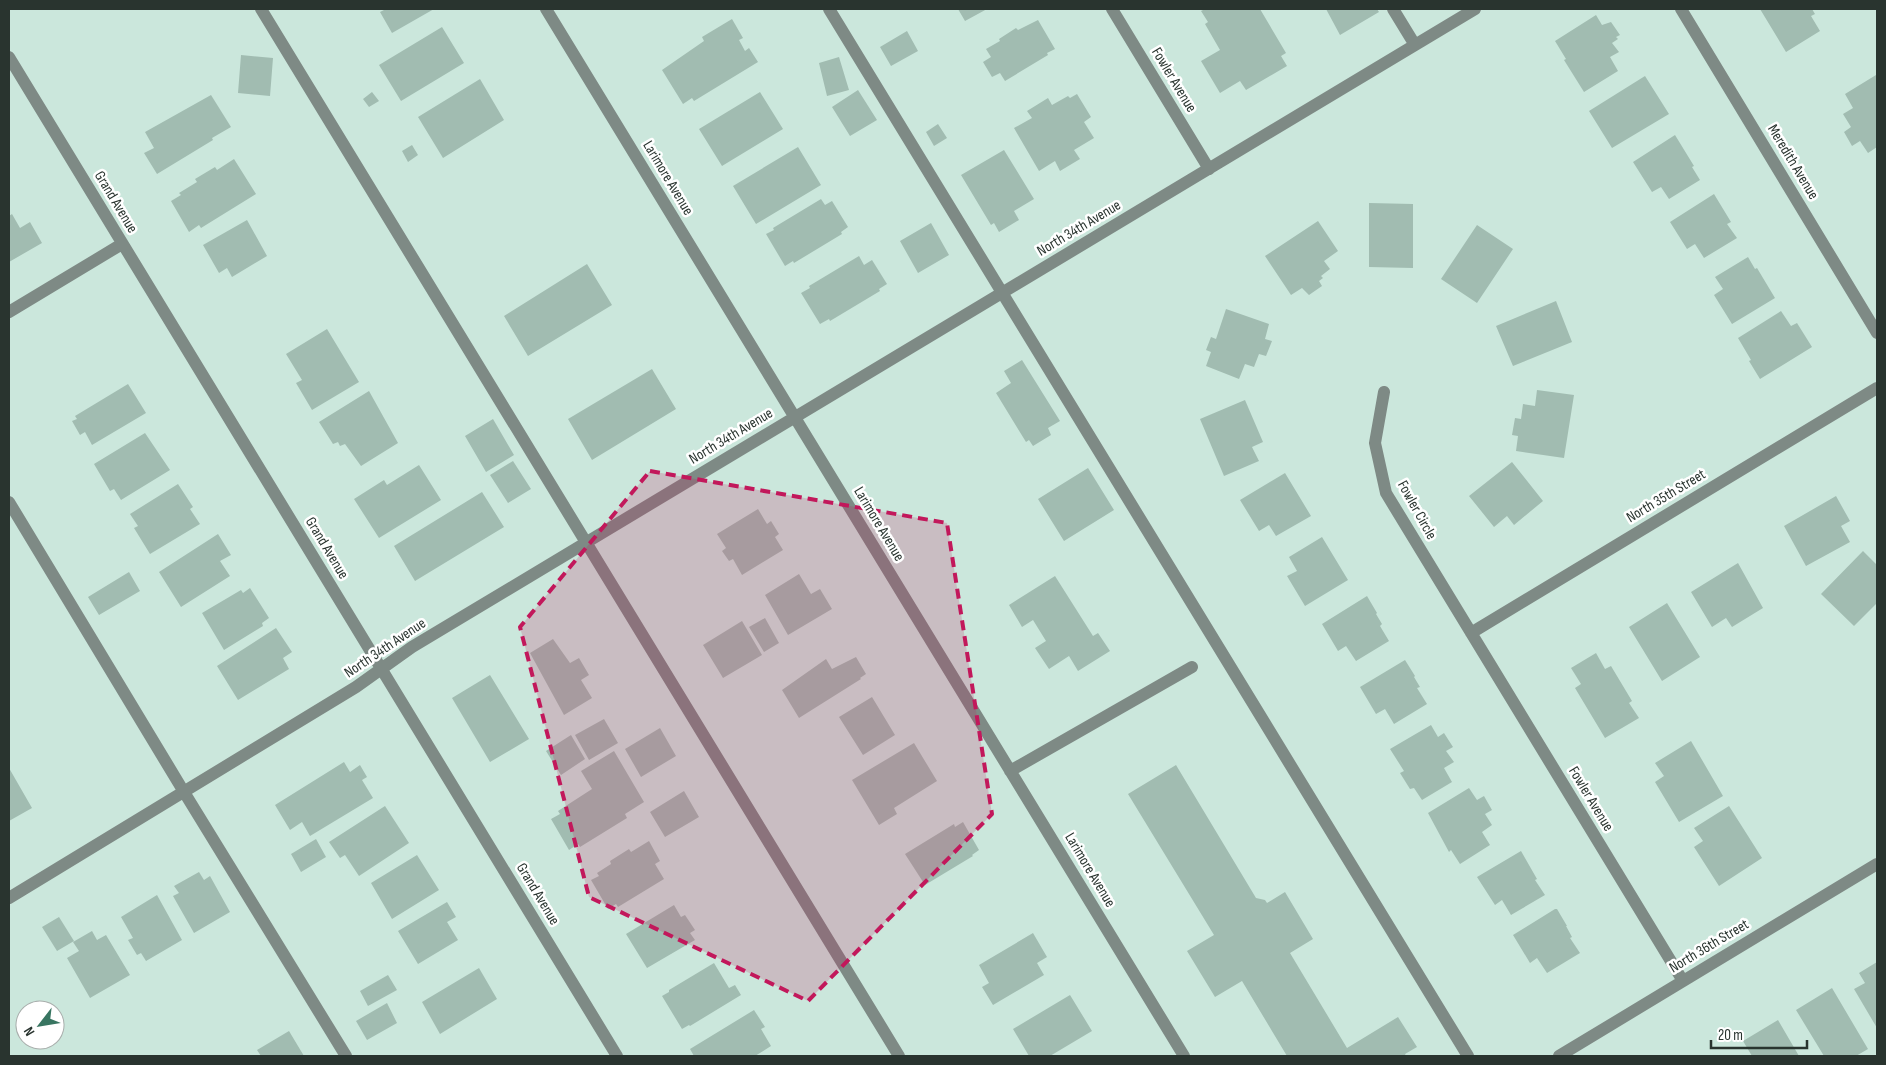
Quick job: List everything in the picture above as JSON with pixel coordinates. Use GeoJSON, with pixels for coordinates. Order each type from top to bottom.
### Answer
{"type":"FeatureCollection","features":[{"type":"Feature","properties":{"kind":"street"},"geometry":{"type":"LineString","coordinates":[[261,9],[899,1056]]}},
{"type":"Feature","properties":{"kind":"street","name":"Larimore Avenue"},"geometry":{"type":"LineString","coordinates":[[546,9],[1184,1056]]}},
{"type":"Feature","properties":{"kind":"street"},"geometry":{"type":"LineString","coordinates":[[829,9],[1468,1056]]}},
{"type":"Feature","properties":{"kind":"street","name":"Fowler Avenue"},"geometry":{"type":"LineString","coordinates":[[1112,9],[1209,169]]}},
{"type":"Feature","properties":{"kind":"street"},"geometry":{"type":"LineString","coordinates":[[1393,9],[1415,45]]}},
{"type":"Feature","properties":{"kind":"street","name":"North 34th Avenue"},"geometry":{"type":"LineString","coordinates":[[9,898],[356,687],[412,647],[1475,9]]}},
{"type":"Feature","properties":{"kind":"street","name":"Meredith Avenue"},"geometry":{"type":"LineString","coordinates":[[1681,9],[1877,333]]}},
{"type":"Feature","properties":{"kind":"street","name":"Grand Avenue"},"geometry":{"type":"LineString","coordinates":[[9,57],[618,1056]]}},
{"type":"Feature","properties":{"kind":"street"},"geometry":{"type":"LineString","coordinates":[[9,312],[122,244]]}},
{"type":"Feature","properties":{"kind":"street","name":"North 35th Street"},"geometry":{"type":"LineString","coordinates":[[1471,633],[1877,388]]}},
{"type":"Feature","properties":{"kind":"street","name":"Fowler Circle"},"geometry":{"type":"LineString","coordinates":[[1384,392],[1375,443],[1386,493],[1471,633]]}},
{"type":"Feature","properties":{"kind":"street"},"geometry":{"type":"LineString","coordinates":[[9,502],[346,1056]]}},
{"type":"Feature","properties":{"kind":"street","name":"Fowler Avenue"},"geometry":{"type":"LineString","coordinates":[[1471,633],[1682,981]]}},
{"type":"Feature","properties":{"kind":"street"},"geometry":{"type":"LineString","coordinates":[[1010,771],[1192,666]]}},
{"type":"Feature","properties":{"kind":"street","name":"North 36th Street"},"geometry":{"type":"LineString","coordinates":[[1559,1056],[1877,864]]}},
{"type":"Feature","properties":{"kind":"highlighted area"},"geometry":{"type":"Polygon","coordinates":[[[650,471],[947,523],[992,814],[808,1001],[589,897],[520,627],[650,471]]]}},
{"type":"Feature","properties":{"kind":"building"},"geometry":{"type":"Polygon","coordinates":[[[386,9],[434,9],[392,33],[380,12],[386,9]]]}},
{"type":"Feature","properties":{"kind":"building"},"geometry":{"type":"Polygon","coordinates":[[[958,9],[987,9],[965,21],[958,9]]]}},
{"type":"Feature","properties":{"kind":"building"},"geometry":{"type":"Polygon","coordinates":[[[1205,9],[1260,9],[1286,53],[1281,56],[1287,66],[1246,90],[1240,81],[1220,93],[1201,61],[1220,50],[1205,24],[1208,22],[1201,11],[1205,9]]]}},
{"type":"Feature","properties":{"kind":"building"},"geometry":{"type":"Polygon","coordinates":[[[1326,9],[1377,9],[1379,12],[1340,35],[1326,9]]]}},
{"type":"Feature","properties":{"kind":"building"},"geometry":{"type":"Polygon","coordinates":[[[1760,9],[1812,9],[1815,14],[1811,16],[1820,31],[1786,52],[1760,9]]]}},
{"type":"Feature","properties":{"kind":"building"},"geometry":{"type":"Polygon","coordinates":[[[1596,15],[1602,25],[1611,22],[1620,35],[1612,43],[1619,52],[1610,57],[1618,71],[1584,92],[1564,60],[1566,59],[1555,41],[1596,15]]]}},
{"type":"Feature","properties":{"kind":"building"},"geometry":{"type":"Polygon","coordinates":[[[732,19],[743,38],[739,40],[745,51],[749,48],[758,62],[694,101],[692,98],[683,104],[662,70],[704,41],[702,37],[732,19]]]}},
{"type":"Feature","properties":{"kind":"building"},"geometry":{"type":"Polygon","coordinates":[[[1038,20],[1055,49],[1005,81],[1000,73],[992,77],[983,62],[991,57],[986,49],[1016,28],[1018,30],[1038,20]]]}},
{"type":"Feature","properties":{"kind":"building"},"geometry":{"type":"Polygon","coordinates":[[[442,27],[464,63],[401,101],[379,65],[442,27]]]}},
{"type":"Feature","properties":{"kind":"building"},"geometry":{"type":"Polygon","coordinates":[[[907,31],[918,51],[891,66],[880,47],[907,31]]]}},
{"type":"Feature","properties":{"kind":"building"},"geometry":{"type":"Polygon","coordinates":[[[241,55],[273,58],[270,96],[238,93],[241,55]]]}},
{"type":"Feature","properties":{"kind":"building"},"geometry":{"type":"Polygon","coordinates":[[[839,57],[849,90],[827,96],[819,63],[839,57]]]}},
{"type":"Feature","properties":{"kind":"building"},"geometry":{"type":"Polygon","coordinates":[[[1876,75],[1877,147],[1868,153],[1860,141],[1852,146],[1844,132],[1851,127],[1843,114],[1853,108],[1845,94],[1876,75]]]}},
{"type":"Feature","properties":{"kind":"building"},"geometry":{"type":"Polygon","coordinates":[[[1645,76],[1669,114],[1612,148],[1589,111],[1645,76]]]}},
{"type":"Feature","properties":{"kind":"building"},"geometry":{"type":"Polygon","coordinates":[[[480,79],[504,120],[443,158],[418,117],[480,79]]]}},
{"type":"Feature","properties":{"kind":"building"},"geometry":{"type":"Polygon","coordinates":[[[858,90],[877,120],[850,136],[832,107],[858,90]]]}},
{"type":"Feature","properties":{"kind":"building"},"geometry":{"type":"Polygon","coordinates":[[[372,92],[379,101],[369,107],[363,99],[372,92]]]}},
{"type":"Feature","properties":{"kind":"building"},"geometry":{"type":"Polygon","coordinates":[[[760,92],[783,129],[722,166],[699,129],[760,92]]]}},
{"type":"Feature","properties":{"kind":"building"},"geometry":{"type":"Polygon","coordinates":[[[1077,94],[1091,117],[1084,122],[1094,138],[1074,150],[1080,159],[1060,171],[1055,161],[1039,171],[1014,128],[1032,118],[1027,111],[1048,98],[1052,105],[1068,96],[1070,98],[1077,94]]]}},
{"type":"Feature","properties":{"kind":"building"},"geometry":{"type":"Polygon","coordinates":[[[211,95],[231,127],[157,174],[144,153],[154,148],[145,132],[211,95]]]}},
{"type":"Feature","properties":{"kind":"building"},"geometry":{"type":"Polygon","coordinates":[[[938,124],[947,138],[934,146],[926,132],[938,124]]]}},
{"type":"Feature","properties":{"kind":"building"},"geometry":{"type":"Polygon","coordinates":[[[1675,135],[1694,166],[1692,167],[1700,180],[1669,199],[1661,187],[1652,192],[1633,162],[1675,135]]]}},
{"type":"Feature","properties":{"kind":"building"},"geometry":{"type":"Polygon","coordinates":[[[412,145],[418,155],[408,162],[402,151],[412,145]]]}},
{"type":"Feature","properties":{"kind":"building"},"geometry":{"type":"Polygon","coordinates":[[[798,147],[821,185],[756,224],[733,186],[798,147]]]}},
{"type":"Feature","properties":{"kind":"building"},"geometry":{"type":"Polygon","coordinates":[[[1004,150],[1034,199],[1014,211],[1019,220],[999,232],[994,223],[991,225],[961,175],[1004,150]]]}},
{"type":"Feature","properties":{"kind":"building"},"geometry":{"type":"Polygon","coordinates":[[[234,159],[256,194],[201,228],[199,225],[189,232],[171,201],[181,195],[179,193],[197,182],[195,179],[215,167],[217,170],[234,159]]]}},
{"type":"Feature","properties":{"kind":"building"},"geometry":{"type":"Polygon","coordinates":[[[1714,194],[1731,222],[1727,224],[1737,238],[1704,258],[1695,244],[1687,249],[1670,222],[1714,194]]]}},
{"type":"Feature","properties":{"kind":"building"},"geometry":{"type":"Polygon","coordinates":[[[821,199],[825,205],[832,201],[848,227],[841,232],[842,234],[794,263],[793,261],[785,266],[766,234],[821,199]]]}},
{"type":"Feature","properties":{"kind":"building"},"geometry":{"type":"Polygon","coordinates":[[[1369,203],[1413,204],[1413,268],[1369,267],[1369,203]]]}},
{"type":"Feature","properties":{"kind":"building"},"geometry":{"type":"Polygon","coordinates":[[[12,214],[20,228],[30,222],[42,243],[9,262],[9,216],[12,214]]]}},
{"type":"Feature","properties":{"kind":"building"},"geometry":{"type":"Polygon","coordinates":[[[247,220],[267,256],[232,277],[227,268],[219,273],[203,245],[247,220]]]}},
{"type":"Feature","properties":{"kind":"building"},"geometry":{"type":"Polygon","coordinates":[[[1318,221],[1338,251],[1324,261],[1330,269],[1321,276],[1323,278],[1319,281],[1322,286],[1309,295],[1302,288],[1291,295],[1265,256],[1318,221]]]}},
{"type":"Feature","properties":{"kind":"building"},"geometry":{"type":"Polygon","coordinates":[[[931,223],[949,255],[918,273],[900,241],[931,223]]]}},
{"type":"Feature","properties":{"kind":"building"},"geometry":{"type":"Polygon","coordinates":[[[1477,225],[1513,249],[1477,303],[1441,279],[1477,225]]]}},
{"type":"Feature","properties":{"kind":"building"},"geometry":{"type":"Polygon","coordinates":[[[859,256],[864,265],[872,260],[887,284],[879,289],[880,291],[830,321],[829,319],[820,324],[801,293],[810,288],[809,286],[859,256]]]}},
{"type":"Feature","properties":{"kind":"building"},"geometry":{"type":"Polygon","coordinates":[[[1748,257],[1775,298],[1732,324],[1714,295],[1723,289],[1715,277],[1748,257]]]}},
{"type":"Feature","properties":{"kind":"building"},"geometry":{"type":"Polygon","coordinates":[[[587,264],[612,305],[528,356],[504,316],[587,264]]]}},
{"type":"Feature","properties":{"kind":"building"},"geometry":{"type":"Polygon","coordinates":[[[1556,301],[1572,342],[1513,366],[1496,326],[1556,301]]]}},
{"type":"Feature","properties":{"kind":"building"},"geometry":{"type":"Polygon","coordinates":[[[1226,309],[1269,324],[1265,339],[1272,341],[1266,356],[1259,354],[1254,367],[1245,364],[1239,379],[1206,366],[1211,352],[1206,350],[1211,337],[1216,339],[1226,309]]]}},
{"type":"Feature","properties":{"kind":"building"},"geometry":{"type":"Polygon","coordinates":[[[1781,311],[1791,326],[1797,323],[1812,347],[1760,379],[1738,338],[1781,311]]]}},
{"type":"Feature","properties":{"kind":"building"},"geometry":{"type":"Polygon","coordinates":[[[327,329],[359,382],[312,410],[296,383],[302,380],[286,354],[327,329]]]}},
{"type":"Feature","properties":{"kind":"building"},"geometry":{"type":"Polygon","coordinates":[[[1022,360],[1060,421],[1048,428],[1051,435],[1033,446],[1029,440],[1026,442],[996,393],[1011,383],[1004,371],[1022,360]]]}},
{"type":"Feature","properties":{"kind":"building"},"geometry":{"type":"Polygon","coordinates":[[[652,369],[676,409],[592,460],[568,419],[652,369]]]}},
{"type":"Feature","properties":{"kind":"building"},"geometry":{"type":"Polygon","coordinates":[[[128,384],[146,413],[92,445],[85,432],[80,435],[72,421],[77,419],[75,416],[128,384]]]}},
{"type":"Feature","properties":{"kind":"building"},"geometry":{"type":"Polygon","coordinates":[[[1537,390],[1574,395],[1564,458],[1516,451],[1518,436],[1512,435],[1515,418],[1521,419],[1523,404],[1535,406],[1537,390]]]}},
{"type":"Feature","properties":{"kind":"building"},"geometry":{"type":"Polygon","coordinates":[[[369,391],[398,443],[361,466],[345,444],[340,446],[338,442],[333,444],[319,422],[369,391]]]}},
{"type":"Feature","properties":{"kind":"building"},"geometry":{"type":"Polygon","coordinates":[[[1245,400],[1263,442],[1252,447],[1259,461],[1224,476],[1200,419],[1245,400]]]}},
{"type":"Feature","properties":{"kind":"building"},"geometry":{"type":"Polygon","coordinates":[[[493,419],[514,455],[486,472],[465,436],[493,419]]]}},
{"type":"Feature","properties":{"kind":"building"},"geometry":{"type":"Polygon","coordinates":[[[145,433],[170,470],[121,500],[114,489],[110,491],[94,464],[145,433]]]}},
{"type":"Feature","properties":{"kind":"building"},"geometry":{"type":"Polygon","coordinates":[[[513,461],[531,489],[508,503],[490,475],[513,461]]]}},
{"type":"Feature","properties":{"kind":"building"},"geometry":{"type":"Polygon","coordinates":[[[1512,462],[1543,501],[1514,525],[1507,516],[1494,527],[1469,496],[1512,462]]]}},
{"type":"Feature","properties":{"kind":"building"},"geometry":{"type":"Polygon","coordinates":[[[419,465],[441,500],[379,538],[354,499],[384,480],[387,485],[419,465]]]}},
{"type":"Feature","properties":{"kind":"building"},"geometry":{"type":"Polygon","coordinates":[[[1088,468],[1114,510],[1064,541],[1038,499],[1088,468]]]}},
{"type":"Feature","properties":{"kind":"building"},"geometry":{"type":"Polygon","coordinates":[[[1285,473],[1311,516],[1276,536],[1269,525],[1259,531],[1240,500],[1285,473]]]}},
{"type":"Feature","properties":{"kind":"building"},"geometry":{"type":"Polygon","coordinates":[[[178,484],[193,507],[190,509],[200,524],[150,554],[134,528],[138,526],[130,514],[178,484]]]}},
{"type":"Feature","properties":{"kind":"building"},"geometry":{"type":"Polygon","coordinates":[[[482,492],[504,527],[415,581],[394,546],[482,492]]]}},
{"type":"Feature","properties":{"kind":"building"},"geometry":{"type":"Polygon","coordinates":[[[1836,496],[1850,521],[1841,526],[1850,542],[1806,566],[1784,526],[1836,496]]]}},
{"type":"Feature","properties":{"kind":"building"},"geometry":{"type":"Polygon","coordinates":[[[758,509],[767,524],[771,521],[779,534],[775,537],[783,550],[742,575],[733,559],[729,561],[722,551],[726,548],[717,534],[758,509]]]}},
{"type":"Feature","properties":{"kind":"building"},"geometry":{"type":"Polygon","coordinates":[[[218,534],[231,555],[220,561],[230,576],[181,607],[159,572],[218,534]]]}},
{"type":"Feature","properties":{"kind":"building"},"geometry":{"type":"Polygon","coordinates":[[[1322,537],[1348,580],[1305,606],[1287,576],[1297,571],[1289,557],[1322,537]]]}},
{"type":"Feature","properties":{"kind":"building"},"geometry":{"type":"Polygon","coordinates":[[[1863,551],[1877,565],[1877,603],[1854,626],[1821,594],[1863,551]]]}},
{"type":"Feature","properties":{"kind":"building"},"geometry":{"type":"Polygon","coordinates":[[[1738,563],[1763,608],[1732,627],[1726,618],[1712,627],[1691,592],[1738,563]]]}},
{"type":"Feature","properties":{"kind":"building"},"geometry":{"type":"Polygon","coordinates":[[[129,572],[140,591],[99,615],[88,597],[129,572]]]}},
{"type":"Feature","properties":{"kind":"building"},"geometry":{"type":"Polygon","coordinates":[[[799,574],[811,594],[820,589],[832,609],[788,635],[765,595],[799,574]]]}},
{"type":"Feature","properties":{"kind":"building"},"geometry":{"type":"Polygon","coordinates":[[[1055,576],[1093,636],[1098,633],[1110,651],[1078,671],[1069,656],[1049,669],[1035,648],[1046,641],[1033,620],[1022,627],[1009,605],[1055,576]]]}},
{"type":"Feature","properties":{"kind":"building"},"geometry":{"type":"Polygon","coordinates":[[[250,588],[269,618],[262,623],[263,626],[224,650],[202,613],[241,590],[243,593],[250,588]]]}},
{"type":"Feature","properties":{"kind":"building"},"geometry":{"type":"Polygon","coordinates":[[[1367,596],[1377,613],[1382,624],[1380,626],[1389,641],[1356,661],[1346,646],[1338,651],[1322,624],[1367,596]]]}},
{"type":"Feature","properties":{"kind":"building"},"geometry":{"type":"Polygon","coordinates":[[[1667,603],[1700,657],[1662,681],[1629,627],[1667,603]]]}},
{"type":"Feature","properties":{"kind":"building"},"geometry":{"type":"Polygon","coordinates":[[[765,618],[779,643],[764,652],[749,627],[765,618]]]}},
{"type":"Feature","properties":{"kind":"building"},"geometry":{"type":"Polygon","coordinates":[[[742,621],[762,655],[723,678],[703,645],[742,621]]]}},
{"type":"Feature","properties":{"kind":"building"},"geometry":{"type":"Polygon","coordinates":[[[276,628],[292,652],[283,658],[289,669],[238,700],[217,666],[276,628]]]}},
{"type":"Feature","properties":{"kind":"building"},"geometry":{"type":"Polygon","coordinates":[[[553,639],[570,663],[579,658],[589,675],[581,680],[592,698],[564,715],[530,653],[553,639]]]}},
{"type":"Feature","properties":{"kind":"building"},"geometry":{"type":"Polygon","coordinates":[[[1596,653],[1605,669],[1611,666],[1632,701],[1629,703],[1639,718],[1605,738],[1575,688],[1581,684],[1571,668],[1596,653]]]}},
{"type":"Feature","properties":{"kind":"building"},"geometry":{"type":"Polygon","coordinates":[[[856,657],[866,674],[799,718],[782,690],[826,659],[832,669],[856,657]]]}},
{"type":"Feature","properties":{"kind":"building"},"geometry":{"type":"Polygon","coordinates":[[[1405,660],[1420,687],[1417,688],[1427,704],[1394,724],[1385,709],[1376,714],[1360,687],[1405,660]]]}},
{"type":"Feature","properties":{"kind":"building"},"geometry":{"type":"Polygon","coordinates":[[[490,675],[529,739],[490,762],[452,698],[490,675]]]}},
{"type":"Feature","properties":{"kind":"building"},"geometry":{"type":"Polygon","coordinates":[[[872,697],[895,735],[863,755],[839,717],[872,697]]]}},
{"type":"Feature","properties":{"kind":"building"},"geometry":{"type":"Polygon","coordinates":[[[604,719],[618,743],[589,760],[575,735],[604,719]]]}},
{"type":"Feature","properties":{"kind":"building"},"geometry":{"type":"Polygon","coordinates":[[[1431,725],[1438,737],[1444,733],[1453,747],[1446,751],[1454,762],[1444,768],[1452,782],[1422,800],[1414,788],[1410,789],[1400,773],[1404,771],[1390,749],[1431,725]]]}},
{"type":"Feature","properties":{"kind":"building"},"geometry":{"type":"Polygon","coordinates":[[[660,728],[676,756],[641,777],[625,749],[660,728]]]}},
{"type":"Feature","properties":{"kind":"building"},"geometry":{"type":"Polygon","coordinates":[[[571,735],[585,759],[561,775],[546,751],[571,735]]]}},
{"type":"Feature","properties":{"kind":"building"},"geometry":{"type":"Polygon","coordinates":[[[1691,741],[1723,796],[1679,822],[1655,782],[1664,776],[1655,763],[1691,741]]]}},
{"type":"Feature","properties":{"kind":"building"},"geometry":{"type":"Polygon","coordinates":[[[914,743],[937,781],[894,808],[897,814],[879,825],[852,780],[914,743]]]}},
{"type":"Feature","properties":{"kind":"building"},"geometry":{"type":"Polygon","coordinates":[[[614,751],[644,802],[625,814],[627,818],[580,847],[578,844],[569,850],[551,819],[560,814],[558,811],[592,789],[581,771],[614,751]]]}},
{"type":"Feature","properties":{"kind":"building"},"geometry":{"type":"Polygon","coordinates":[[[344,762],[350,772],[360,765],[367,777],[362,780],[373,798],[310,836],[302,822],[290,830],[275,805],[344,762]]]}},
{"type":"Feature","properties":{"kind":"building"},"geometry":{"type":"Polygon","coordinates":[[[1176,765],[1256,898],[1265,900],[1267,903],[1285,892],[1313,939],[1290,953],[1347,1048],[1398,1017],[1417,1047],[1405,1054],[1406,1056],[1287,1056],[1242,981],[1215,997],[1187,951],[1214,935],[1128,794],[1176,765]]]}},
{"type":"Feature","properties":{"kind":"building"},"geometry":{"type":"Polygon","coordinates":[[[9,768],[32,808],[9,821],[9,768]]]}},
{"type":"Feature","properties":{"kind":"building"},"geometry":{"type":"Polygon","coordinates":[[[1469,788],[1477,800],[1484,796],[1492,810],[1485,814],[1492,825],[1482,832],[1490,845],[1460,864],[1451,850],[1449,852],[1428,813],[1469,788]]]}},
{"type":"Feature","properties":{"kind":"building"},"geometry":{"type":"Polygon","coordinates":[[[684,791],[699,817],[665,837],[650,812],[684,791]]]}},
{"type":"Feature","properties":{"kind":"building"},"geometry":{"type":"Polygon","coordinates":[[[385,806],[409,843],[359,876],[345,855],[340,858],[329,842],[385,806]]]}},
{"type":"Feature","properties":{"kind":"building"},"geometry":{"type":"Polygon","coordinates":[[[1729,806],[1762,858],[1719,886],[1694,847],[1703,841],[1694,828],[1729,806]]]}},
{"type":"Feature","properties":{"kind":"building"},"geometry":{"type":"Polygon","coordinates":[[[963,822],[979,850],[973,856],[925,885],[905,854],[954,824],[955,827],[963,822]]]}},
{"type":"Feature","properties":{"kind":"building"},"geometry":{"type":"Polygon","coordinates":[[[316,839],[326,857],[301,872],[291,854],[316,839]]]}},
{"type":"Feature","properties":{"kind":"building"},"geometry":{"type":"Polygon","coordinates":[[[649,841],[660,861],[655,864],[664,879],[618,907],[616,904],[608,909],[591,880],[599,876],[597,873],[611,864],[610,861],[629,849],[631,852],[649,841]]]}},
{"type":"Feature","properties":{"kind":"building"},"geometry":{"type":"Polygon","coordinates":[[[1521,851],[1537,879],[1535,880],[1545,895],[1511,915],[1502,900],[1495,905],[1477,877],[1521,851]]]}},
{"type":"Feature","properties":{"kind":"building"},"geometry":{"type":"Polygon","coordinates":[[[417,855],[439,890],[392,919],[371,883],[417,855]]]}},
{"type":"Feature","properties":{"kind":"building"},"geometry":{"type":"Polygon","coordinates":[[[199,872],[204,880],[210,876],[230,912],[194,933],[173,896],[179,893],[174,886],[199,872]]]}},
{"type":"Feature","properties":{"kind":"building"},"geometry":{"type":"Polygon","coordinates":[[[157,895],[182,940],[146,961],[141,953],[137,955],[128,940],[133,938],[121,917],[157,895]]]}},
{"type":"Feature","properties":{"kind":"building"},"geometry":{"type":"Polygon","coordinates":[[[447,902],[456,917],[447,922],[458,940],[418,964],[398,931],[447,902]]]}},
{"type":"Feature","properties":{"kind":"building"},"geometry":{"type":"Polygon","coordinates":[[[674,905],[681,917],[685,915],[695,930],[690,933],[695,940],[647,968],[626,934],[674,905]]]}},
{"type":"Feature","properties":{"kind":"building"},"geometry":{"type":"Polygon","coordinates":[[[1557,909],[1567,926],[1572,937],[1570,938],[1580,953],[1547,973],[1537,958],[1530,963],[1513,935],[1557,909]]]}},
{"type":"Feature","properties":{"kind":"building"},"geometry":{"type":"Polygon","coordinates":[[[59,917],[74,941],[57,951],[42,927],[59,917]]]}},
{"type":"Feature","properties":{"kind":"building"},"geometry":{"type":"Polygon","coordinates":[[[92,931],[97,940],[106,935],[130,975],[90,998],[67,958],[79,951],[73,942],[92,931]]]}},
{"type":"Feature","properties":{"kind":"building"},"geometry":{"type":"Polygon","coordinates":[[[1033,933],[1047,957],[1037,963],[1044,975],[993,1005],[982,987],[989,983],[979,965],[1033,933]]]}},
{"type":"Feature","properties":{"kind":"building"},"geometry":{"type":"Polygon","coordinates":[[[1877,962],[1877,1028],[1854,989],[1865,983],[1859,973],[1877,962]]]}},
{"type":"Feature","properties":{"kind":"building"},"geometry":{"type":"Polygon","coordinates":[[[714,963],[729,988],[735,985],[741,995],[682,1029],[662,996],[714,963]]]}},
{"type":"Feature","properties":{"kind":"building"},"geometry":{"type":"Polygon","coordinates":[[[479,968],[497,999],[440,1034],[422,1002],[479,968]]]}},
{"type":"Feature","properties":{"kind":"building"},"geometry":{"type":"Polygon","coordinates":[[[388,975],[397,990],[368,1006],[360,991],[388,975]]]}},
{"type":"Feature","properties":{"kind":"building"},"geometry":{"type":"Polygon","coordinates":[[[1832,988],[1868,1049],[1856,1056],[1824,1056],[1796,1010],[1832,988]]]}},
{"type":"Feature","properties":{"kind":"building"},"geometry":{"type":"Polygon","coordinates":[[[1070,995],[1092,1031],[1050,1056],[1029,1056],[1013,1029],[1070,995]]]}},
{"type":"Feature","properties":{"kind":"building"},"geometry":{"type":"Polygon","coordinates":[[[387,1003],[397,1023],[367,1040],[356,1021],[387,1003]]]}},
{"type":"Feature","properties":{"kind":"building"},"geometry":{"type":"Polygon","coordinates":[[[754,1010],[765,1027],[761,1029],[771,1046],[755,1056],[694,1056],[690,1049],[754,1010]]]}},
{"type":"Feature","properties":{"kind":"building"},"geometry":{"type":"Polygon","coordinates":[[[1778,1020],[1799,1056],[1752,1056],[1743,1041],[1778,1020]]]}},
{"type":"Feature","properties":{"kind":"building"},"geometry":{"type":"Polygon","coordinates":[[[289,1031],[304,1056],[261,1056],[257,1050],[289,1031]]]}}]}
